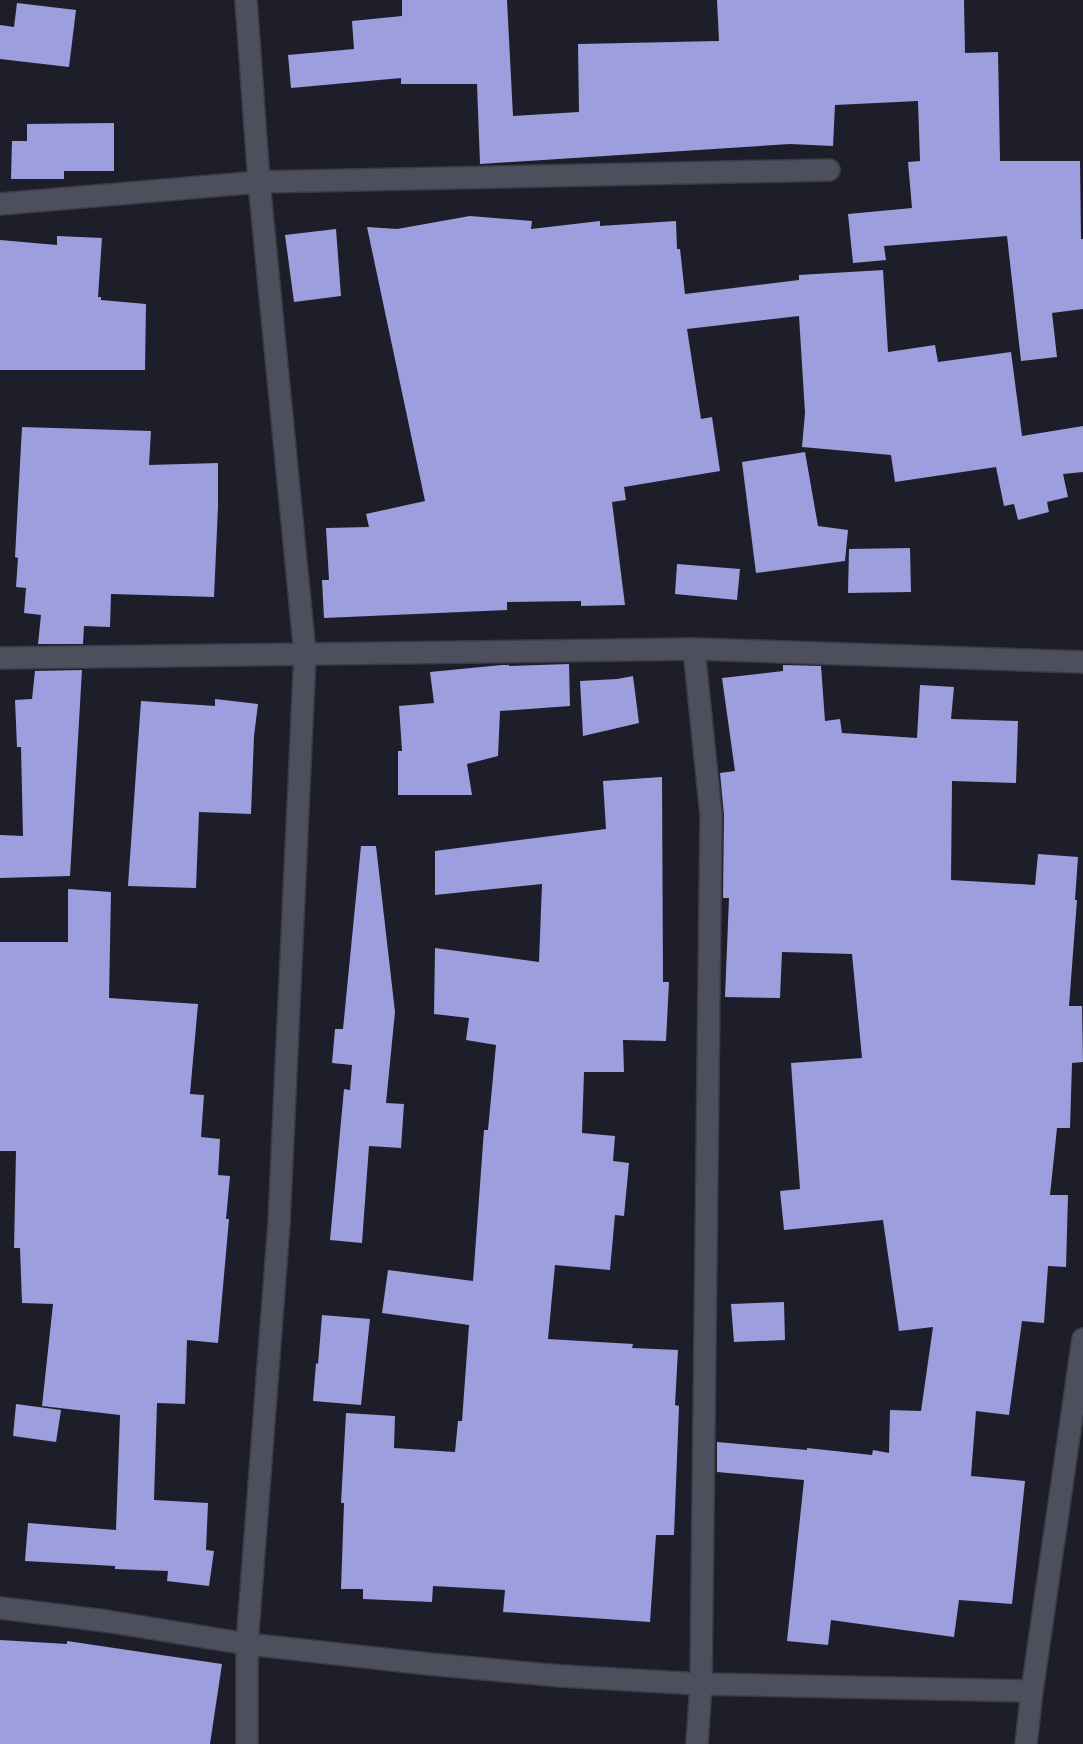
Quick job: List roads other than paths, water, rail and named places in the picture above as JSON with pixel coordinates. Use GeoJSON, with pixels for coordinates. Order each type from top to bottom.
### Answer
{"type":"FeatureCollection","features":[{"type":"Feature","properties":{"kind":"street"},"geometry":{"type":"LineString","coordinates":[[246,0],[259,182],[305,654],[279,1223],[247,1644],[247,1744]]}},
{"type":"Feature","properties":{"kind":"street"},"geometry":{"type":"LineString","coordinates":[[0,204],[259,182],[829,170]]}},
{"type":"Feature","properties":{"kind":"street"},"geometry":{"type":"LineString","coordinates":[[694,649],[711,815],[701,1684],[697,1744]]}},
{"type":"Feature","properties":{"kind":"street"},"geometry":{"type":"LineString","coordinates":[[0,658],[694,649],[1083,662]]}},
{"type":"Feature","properties":{"kind":"street"},"geometry":{"type":"LineString","coordinates":[[1026,1744],[1083,1339]]}},
{"type":"Feature","properties":{"kind":"street"},"geometry":{"type":"LineString","coordinates":[[0,1608],[106,1621],[247,1644],[561,1676],[701,1684],[1032,1690]]}}]}
